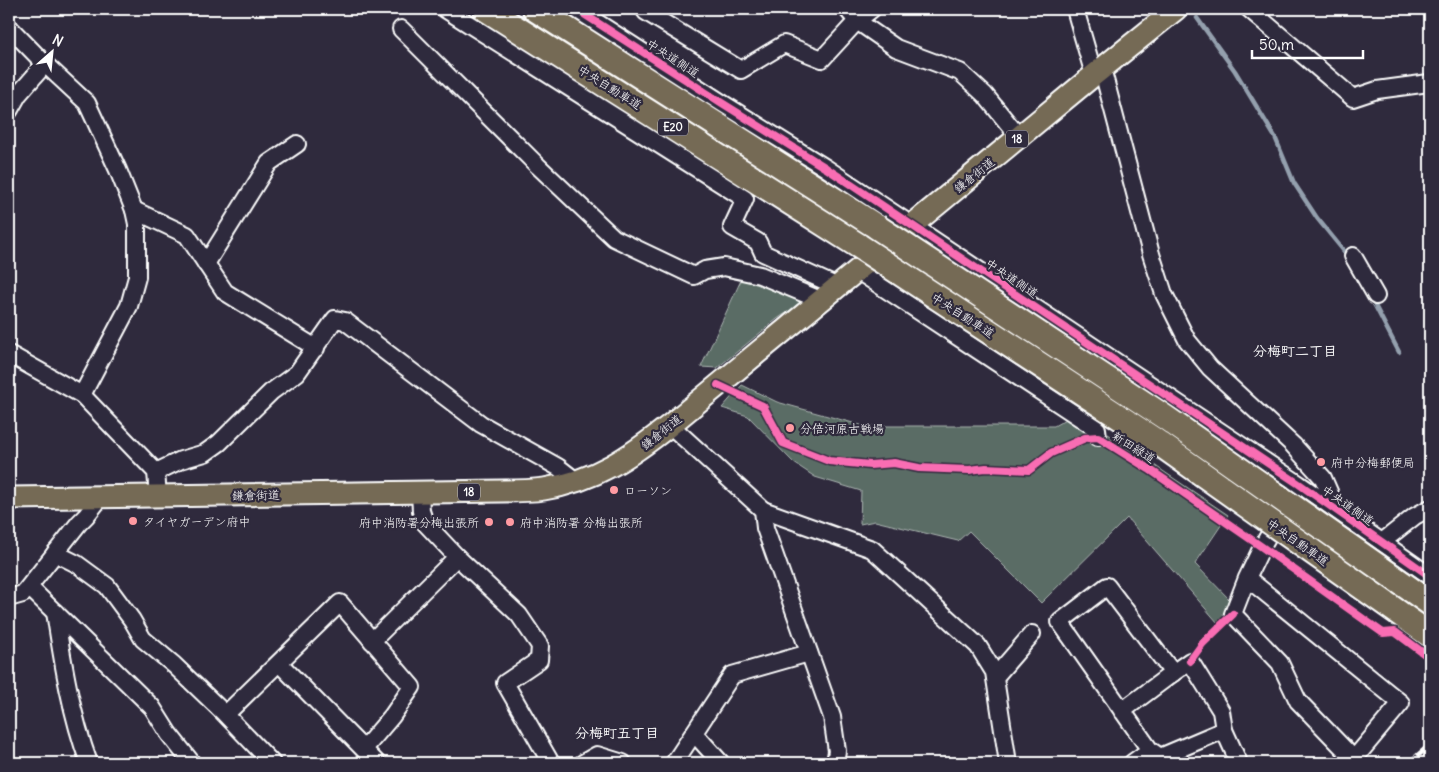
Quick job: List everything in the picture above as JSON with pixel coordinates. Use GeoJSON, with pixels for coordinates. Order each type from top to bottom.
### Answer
{"type":"FeatureCollection","features":[{"type":"Feature","properties":{"kind":"highway","name":"中央自動車道"},"geometry":{"type":"LineString","coordinates":[[486,9],[859,246],[1153,439],[1430,635]]}},
{"type":"Feature","properties":{"kind":"highway","name":"中央自動車道"},"geometry":{"type":"LineString","coordinates":[[535,9],[885,233],[1166,418],[1430,603]]}},
{"type":"Feature","properties":{"kind":"main road","name":"鎌倉街道"},"geometry":{"type":"LineString","coordinates":[[9,498],[502,492],[544,489],[576,481],[618,462],[638,450],[670,425],[1098,71],[1176,9]]}},
{"type":"Feature","properties":{"kind":"street"},"geometry":{"type":"LineString","coordinates":[[445,9],[746,200],[732,228],[758,242],[763,253],[838,286]]}},
{"type":"Feature","properties":{"kind":"street","name":"中央道側道"},"geometry":{"type":"LineString","coordinates":[[576,9],[912,225],[1299,484],[1430,576]]}},
{"type":"Feature","properties":{"kind":"street"},"geometry":{"type":"LineString","coordinates":[[644,9],[741,70],[784,44],[822,59],[852,15],[872,9]]}},
{"type":"Feature","properties":{"kind":"street"},"geometry":{"type":"LineString","coordinates":[[1075,9],[1098,71],[1164,294],[1187,340],[1210,368],[1292,445],[1323,478],[1337,512]]}},
{"type":"Feature","properties":{"kind":"street"},"geometry":{"type":"LineString","coordinates":[[1249,9],[1353,98],[1377,90],[1430,84]]}},
{"type":"Feature","properties":{"kind":"street"},"geometry":{"type":"LineString","coordinates":[[852,15],[896,48],[960,72],[984,95],[1019,137]]}},
{"type":"Feature","properties":{"kind":"street"},"geometry":{"type":"LineString","coordinates":[[9,27],[87,103],[118,170],[134,210],[137,224],[137,277],[129,306],[82,395]]}},
{"type":"Feature","properties":{"kind":"street"},"geometry":{"type":"LineString","coordinates":[[401,29],[538,166],[614,238],[694,276],[705,270],[724,267],[760,275],[820,300]]}},
{"type":"Feature","properties":{"kind":"street"},"geometry":{"type":"LineString","coordinates":[[9,111],[18,95],[45,64]]}},
{"type":"Feature","properties":{"kind":"street"},"geometry":{"type":"LineString","coordinates":[[206,264],[269,163],[297,144]]}},
{"type":"Feature","properties":{"kind":"street"},"geometry":{"type":"LineString","coordinates":[[134,210],[187,235],[225,292],[316,348]]}},
{"type":"Feature","properties":{"kind":"street"},"geometry":{"type":"LineString","coordinates":[[1353,256],[1376,296]]}},
{"type":"Feature","properties":{"kind":"street"},"geometry":{"type":"LineString","coordinates":[[858,271],[1097,429],[1098,438]]}},
{"type":"Feature","properties":{"kind":"street"},"geometry":{"type":"LineString","coordinates":[[156,472],[181,460],[205,453],[219,443],[271,392],[297,373],[335,319],[345,322],[481,424],[558,467],[576,481]]}},
{"type":"Feature","properties":{"kind":"street"},"geometry":{"type":"LineString","coordinates":[[9,354],[82,395],[156,472],[158,496]]}},
{"type":"Feature","properties":{"kind":"street"},"geometry":{"type":"LineString","coordinates":[[670,425],[763,510],[872,549],[978,646],[994,672],[1008,763]]}},
{"type":"Feature","properties":{"kind":"street"},"geometry":{"type":"LineString","coordinates":[[1247,578],[1401,703],[1354,759],[1298,700],[1280,663],[1233,614],[1247,578],[1262,547],[1299,484]]}},
{"type":"Feature","properties":{"kind":"street"},"geometry":{"type":"LineString","coordinates":[[420,493],[421,512],[425,522],[457,557],[519,615],[540,646],[538,660],[505,683],[551,763]]}},
{"type":"Feature","properties":{"kind":"street"},"geometry":{"type":"LineString","coordinates":[[9,598],[23,594],[101,498]]}},
{"type":"Feature","properties":{"kind":"street"},"geometry":{"type":"LineString","coordinates":[[1382,542],[1414,516],[1430,508]]}},
{"type":"Feature","properties":{"kind":"street"},"geometry":{"type":"LineString","coordinates":[[763,510],[765,528],[832,717],[837,751],[835,763]]}},
{"type":"Feature","properties":{"kind":"street"},"geometry":{"type":"LineString","coordinates":[[55,553],[77,564],[107,586],[132,620],[142,639],[174,665],[226,714],[272,763]]}},
{"type":"Feature","properties":{"kind":"street"},"geometry":{"type":"LineString","coordinates":[[372,641],[457,557]]}},
{"type":"Feature","properties":{"kind":"street"},"geometry":{"type":"LineString","coordinates":[[1173,673],[1107,586],[1060,622],[1150,750],[1160,757],[1224,730]]}},
{"type":"Feature","properties":{"kind":"street"},"geometry":{"type":"LineString","coordinates":[[29,587],[152,707],[169,734],[192,763]]}},
{"type":"Feature","properties":{"kind":"street"},"geometry":{"type":"LineString","coordinates":[[226,714],[340,603],[412,687],[392,716],[364,749]]}},
{"type":"Feature","properties":{"kind":"street"},"geometry":{"type":"LineString","coordinates":[[55,612],[66,679],[80,737],[89,763]]}},
{"type":"Feature","properties":{"kind":"street"},"geometry":{"type":"LineString","coordinates":[[995,678],[1032,634]]}},
{"type":"Feature","properties":{"kind":"street"},"geometry":{"type":"LineString","coordinates":[[674,763],[732,675],[809,653]]}},
{"type":"Feature","properties":{"kind":"street"},"geometry":{"type":"LineString","coordinates":[[1122,711],[1190,661],[1221,711],[1224,730],[1239,763]]}},
{"type":"Feature","properties":{"kind":"street"},"geometry":{"type":"LineString","coordinates":[[279,663],[377,763]]}},
{"type":"Feature","properties":{"kind":"street"},"geometry":{"type":"LineString","coordinates":[[694,734],[721,763]]}},
{"type":"Feature","properties":{"kind":"street"},"geometry":{"type":"LineString","coordinates":[[1132,763],[1150,750]]}},
{"type":"Feature","properties":{"kind":"street"},"geometry":{"type":"LineString","coordinates":[[583,763],[597,755],[623,763]]}},
{"type":"Feature","properties":{"kind":"green space"},"geometry":{"type":"Polygon","coordinates":[[[742,278],[794,297],[801,303],[777,319],[717,368],[701,367],[742,278]]]}},
{"type":"Feature","properties":{"kind":"green space"},"geometry":{"type":"Polygon","coordinates":[[[742,385],[777,402],[864,426],[1054,426],[1077,413],[1228,515],[1195,564],[1232,602],[1229,610],[1218,623],[1127,518],[1041,603],[969,531],[958,541],[875,521],[860,524],[861,491],[815,477],[794,463],[748,416],[722,408],[742,385]]]}},
{"type":"Feature","properties":{"kind":"waterway"},"geometry":{"type":"LineString","coordinates":[[1197,18],[1235,71],[1275,137],[1294,183],[1317,218],[1348,256]]}},
{"type":"Feature","properties":{"kind":"waterway"},"geometry":{"type":"LineString","coordinates":[[1371,298],[1399,352]]}},
{"type":"Feature","properties":{"kind":"railway"},"geometry":{"type":"LineString","coordinates":[[1409,763],[1430,745]]}},
{"type":"Feature","properties":{"kind":"cycle path"},"geometry":{"type":"LineString","coordinates":[[576,9],[826,168],[1299,484],[1430,576]]}},
{"type":"Feature","properties":{"kind":"cycle path","name":"新田緑道"},"geometry":{"type":"LineString","coordinates":[[718,385],[763,406],[783,443],[829,461],[870,465],[894,463],[919,468],[1029,470],[1051,453],[1085,438],[1098,437],[1149,469],[1383,633],[1395,632],[1430,658]]}},
{"type":"Feature","properties":{"kind":"cycle path"},"geometry":{"type":"LineString","coordinates":[[1190,661],[1203,643],[1233,614]]}},
{"type":"Feature","properties":{"kind":"place","name":"分倍河原古戦場"},"geometry":{"type":"Point","coordinates":[790,428]}},
{"type":"Feature","properties":{"kind":"place","name":"府中分梅郵便局"},"geometry":{"type":"Point","coordinates":[1321,462]}},
{"type":"Feature","properties":{"kind":"place","name":"ローソン"},"geometry":{"type":"Point","coordinates":[614,490]}},
{"type":"Feature","properties":{"kind":"place","name":"タイヤガーデン府中"},"geometry":{"type":"Point","coordinates":[133,521]}},
{"type":"Feature","properties":{"kind":"place","name":"府中消防署分梅出張所"},"geometry":{"type":"Point","coordinates":[489,522]}},
{"type":"Feature","properties":{"kind":"place","name":"府中消防署 分梅出張所"},"geometry":{"type":"Point","coordinates":[510,522]}},
{"type":"Feature","properties":{"kind":"district","name":"分梅町二丁目"},"geometry":{"type":"Point","coordinates":[1295,351]}},
{"type":"Feature","properties":{"kind":"district","name":"分梅町五丁目"},"geometry":{"type":"Point","coordinates":[617,733]}}]}
